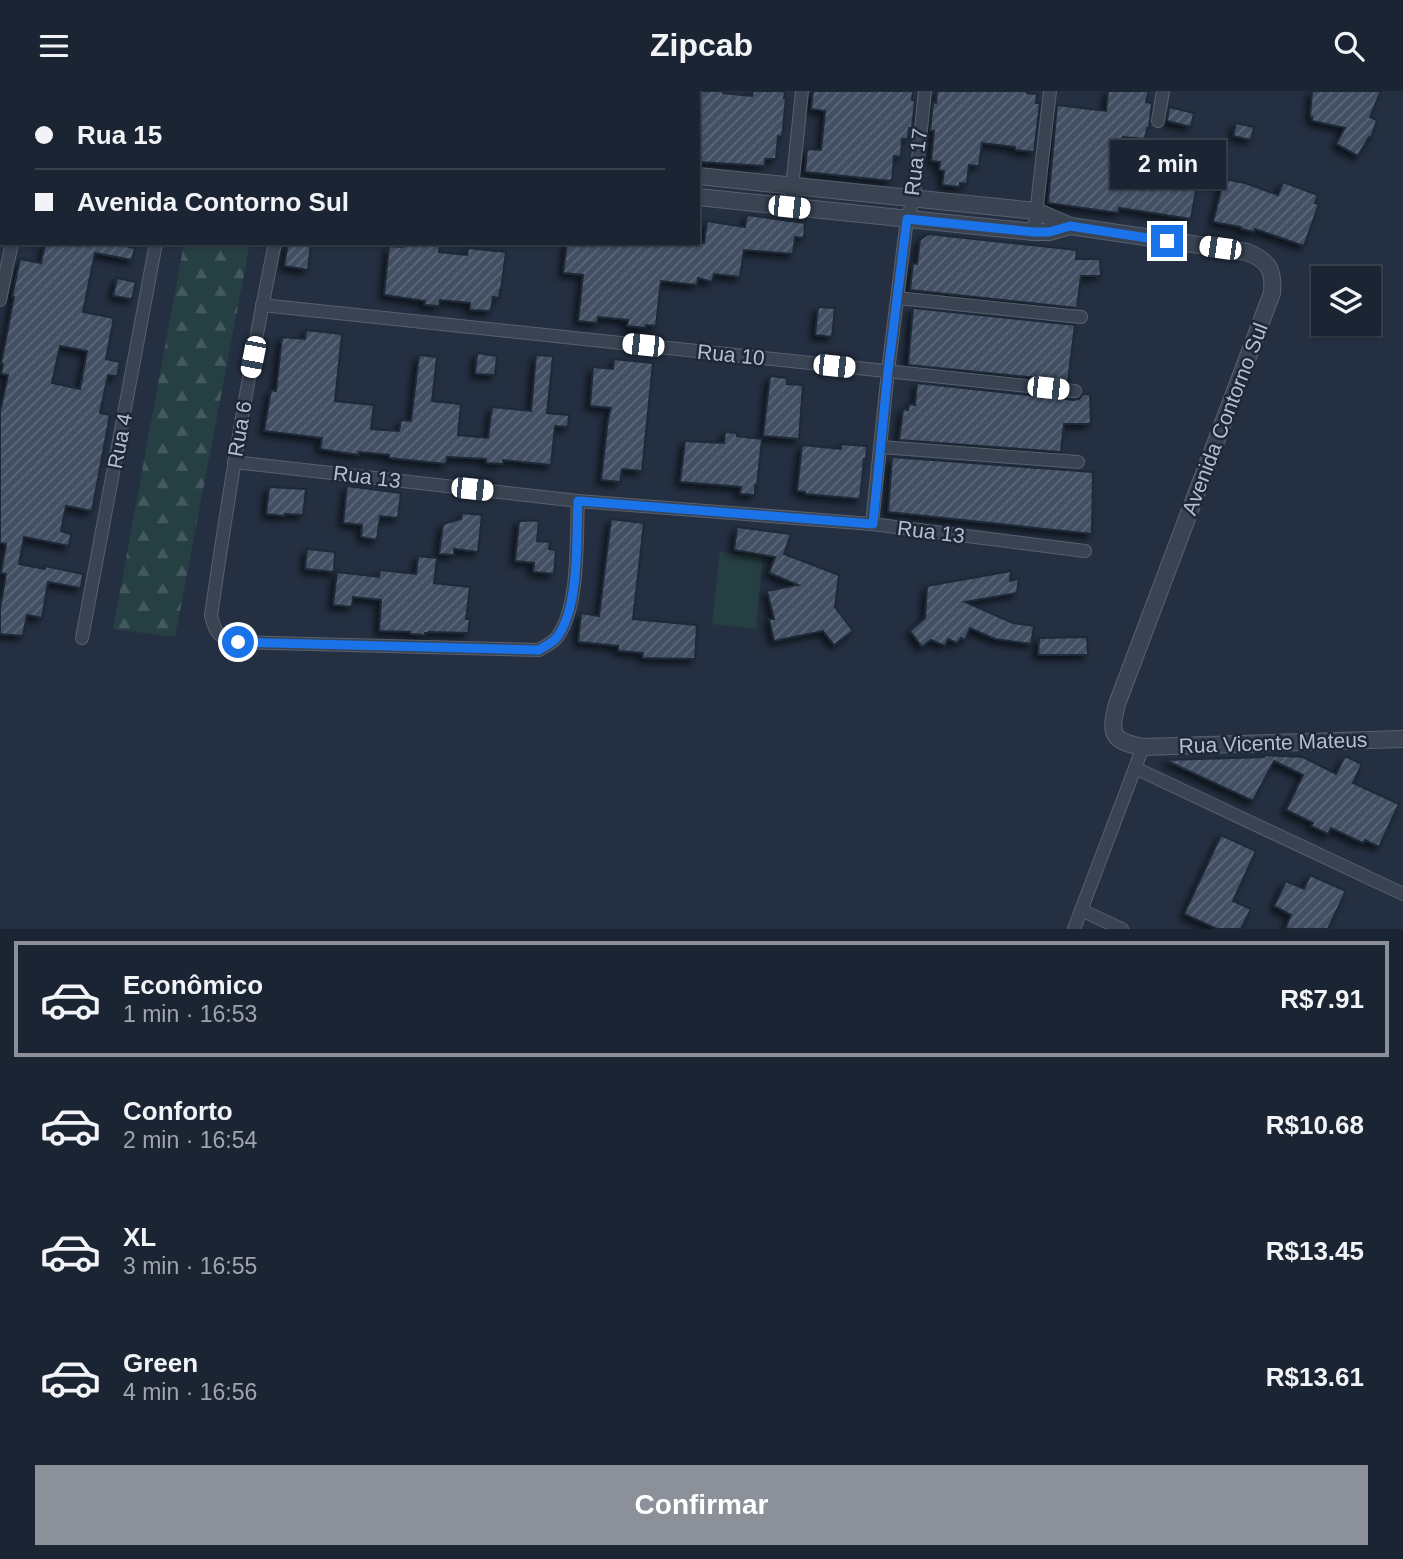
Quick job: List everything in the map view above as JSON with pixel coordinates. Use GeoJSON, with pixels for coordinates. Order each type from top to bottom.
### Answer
{"type":"FeatureCollection","features":[{"type":"Feature","properties":{"kind":"street"},"geometry":{"type":"LineString","coordinates":[[789,207],[802,91]]}},
{"type":"Feature","properties":{"kind":"street","name":"Rua 17"},"geometry":{"type":"LineString","coordinates":[[873,524],[888,371],[907,219],[914,198],[925,91]]}},
{"type":"Feature","properties":{"kind":"street"},"geometry":{"type":"LineString","coordinates":[[1034,232],[1050,91]]}},
{"type":"Feature","properties":{"kind":"street"},"geometry":{"type":"LineString","coordinates":[[1158,121],[1163,91]]}},
{"type":"Feature","properties":{"kind":"street","name":"Avenida Contorno Sul"},"geometry":{"type":"LineString","coordinates":[[700,176],[1036,211],[1070,226],[1247,252],[1261,258],[1270,268],[1272,293],[1113,720],[1117,737],[1124,743],[1143,747]]}},
{"type":"Feature","properties":{"kind":"street","name":"Avenida Contorno Sul"},"geometry":{"type":"LineString","coordinates":[[700,197],[1034,232],[1049,232],[1070,226]]}},
{"type":"Feature","properties":{"kind":"street"},"geometry":{"type":"LineString","coordinates":[[0,300],[12,245]]}},
{"type":"Feature","properties":{"kind":"street","name":"Rua 4"},"geometry":{"type":"LineString","coordinates":[[82,638],[156,245]]}},
{"type":"Feature","properties":{"kind":"street","name":"Rua 6"},"geometry":{"type":"LineString","coordinates":[[275,245],[234,462],[211,616],[215,631],[223,638],[238,642],[539,650],[556,639],[567,619],[573,596],[578,501]]}},
{"type":"Feature","properties":{"kind":"street"},"geometry":{"type":"LineString","coordinates":[[898,298],[1081,317]]}},
{"type":"Feature","properties":{"kind":"street","name":"Rua 10"},"geometry":{"type":"LineString","coordinates":[[262,305],[1075,391]]}},
{"type":"Feature","properties":{"kind":"street"},"geometry":{"type":"LineString","coordinates":[[882,447],[1078,462]]}},
{"type":"Feature","properties":{"kind":"street","name":"Rua 13"},"geometry":{"type":"LineString","coordinates":[[234,462],[578,501],[873,524],[1085,551]]}},
{"type":"Feature","properties":{"kind":"street","name":"Rua Vicente Mateus"},"geometry":{"type":"LineString","coordinates":[[1143,747],[1403,739]]}},
{"type":"Feature","properties":{"kind":"street"},"geometry":{"type":"LineString","coordinates":[[1073,929],[1143,747]]}},
{"type":"Feature","properties":{"kind":"street"},"geometry":{"type":"LineString","coordinates":[[1135,768],[1403,894]]}},
{"type":"Feature","properties":{"kind":"street"},"geometry":{"type":"LineString","coordinates":[[1081,910],[1122,929]]}},
{"type":"Feature","properties":{"kind":"green space"},"geometry":{"type":"Polygon","coordinates":[[[184,245],[250,245],[175,637],[113,629],[184,245]]]}},
{"type":"Feature","properties":{"kind":"green space"},"geometry":{"type":"Polygon","coordinates":[[[720,552],[763,556],[756,629],[712,624],[720,552]]]}},
{"type":"Feature","properties":{"kind":"building"},"geometry":{"type":"Polygon","coordinates":[[[700,91],[723,91],[752,96],[753,91],[785,91],[782,137],[778,136],[776,159],[765,159],[765,166],[700,162],[700,91]]]}},
{"type":"Feature","properties":{"kind":"building"},"geometry":{"type":"Polygon","coordinates":[[[813,91],[913,91],[912,100],[915,101],[912,128],[909,128],[908,139],[902,139],[901,157],[894,156],[892,181],[805,172],[807,149],[821,150],[825,111],[811,109],[813,91]]]}},
{"type":"Feature","properties":{"kind":"building"},"geometry":{"type":"Polygon","coordinates":[[[937,91],[1027,91],[1037,94],[1036,103],[1040,103],[1034,152],[982,143],[979,166],[969,165],[967,184],[960,183],[960,187],[942,185],[944,171],[939,170],[940,162],[931,161],[934,131],[930,131],[937,91]]]}},
{"type":"Feature","properties":{"kind":"building"},"geometry":{"type":"Polygon","coordinates":[[[1108,91],[1149,91],[1146,102],[1152,103],[1145,139],[1123,137],[1118,176],[1147,180],[1148,163],[1199,173],[1191,219],[1119,208],[1118,213],[1048,203],[1057,105],[1106,111],[1108,91]]]}},
{"type":"Feature","properties":{"kind":"building"},"geometry":{"type":"Polygon","coordinates":[[[1312,91],[1381,91],[1370,117],[1377,120],[1371,138],[1369,137],[1358,156],[1336,144],[1345,128],[1312,121],[1312,91]]]}},
{"type":"Feature","properties":{"kind":"building"},"geometry":{"type":"Polygon","coordinates":[[[1169,107],[1194,113],[1191,127],[1167,121],[1169,107]]]}},
{"type":"Feature","properties":{"kind":"building"},"geometry":{"type":"Polygon","coordinates":[[[1236,123],[1254,127],[1251,140],[1233,136],[1236,123]]]}},
{"type":"Feature","properties":{"kind":"building"},"geometry":{"type":"Polygon","coordinates":[[[1224,179],[1245,183],[1278,195],[1283,182],[1318,195],[1315,203],[1319,204],[1304,246],[1255,229],[1254,232],[1213,222],[1224,179]]]}},
{"type":"Feature","properties":{"kind":"building"},"geometry":{"type":"Polygon","coordinates":[[[747,215],[805,223],[804,238],[795,237],[793,254],[744,250],[740,277],[714,274],[712,282],[698,278],[697,285],[661,281],[656,326],[627,326],[628,320],[598,317],[597,323],[578,321],[583,275],[563,273],[567,245],[700,245],[704,243],[707,221],[745,227],[747,215]]]}},
{"type":"Feature","properties":{"kind":"building"},"geometry":{"type":"Polygon","coordinates":[[[928,234],[1077,250],[1076,259],[1100,259],[1101,276],[1081,276],[1077,308],[910,290],[913,263],[917,264],[920,240],[928,234]]]}},
{"type":"Feature","properties":{"kind":"building"},"geometry":{"type":"Polygon","coordinates":[[[45,245],[121,245],[135,248],[132,260],[95,253],[83,312],[114,318],[106,359],[120,362],[117,376],[108,375],[100,413],[110,415],[92,511],[66,506],[61,531],[71,534],[69,546],[24,537],[19,564],[83,574],[81,588],[48,582],[42,618],[27,615],[23,636],[0,634],[0,609],[6,574],[1,573],[6,544],[0,543],[0,412],[8,375],[1,374],[1,364],[20,259],[41,263],[45,245]],[[60,346],[52,383],[80,389],[87,351],[60,346]]]}},
{"type":"Feature","properties":{"kind":"building"},"geometry":{"type":"Polygon","coordinates":[[[288,245],[311,245],[308,270],[284,266],[288,245]]]}},
{"type":"Feature","properties":{"kind":"building"},"geometry":{"type":"Polygon","coordinates":[[[440,245],[439,252],[467,255],[468,248],[506,252],[499,298],[493,297],[491,311],[470,310],[470,303],[440,300],[439,306],[424,305],[425,301],[384,295],[389,246],[440,245]]]}},
{"type":"Feature","properties":{"kind":"building"},"geometry":{"type":"Polygon","coordinates":[[[117,278],[136,282],[132,299],[113,296],[117,278]]]}},
{"type":"Feature","properties":{"kind":"building"},"geometry":{"type":"Polygon","coordinates":[[[818,307],[835,308],[832,337],[815,335],[818,307]]]}},
{"type":"Feature","properties":{"kind":"building"},"geometry":{"type":"Polygon","coordinates":[[[913,308],[1075,325],[1068,381],[908,365],[913,308]]]}},
{"type":"Feature","properties":{"kind":"building"},"geometry":{"type":"Polygon","coordinates":[[[306,330],[342,334],[335,401],[374,405],[371,429],[399,431],[401,420],[411,421],[419,355],[437,357],[432,401],[461,404],[458,435],[488,438],[492,407],[531,411],[536,355],[553,356],[547,413],[569,415],[568,427],[555,426],[551,465],[503,460],[503,464],[486,463],[486,459],[447,457],[446,464],[389,458],[389,455],[359,452],[359,455],[320,449],[322,438],[264,431],[271,390],[276,391],[282,337],[305,339],[306,330]]]}},
{"type":"Feature","properties":{"kind":"building"},"geometry":{"type":"Polygon","coordinates":[[[477,353],[497,356],[495,375],[475,374],[477,353]]]}},
{"type":"Feature","properties":{"kind":"building"},"geometry":{"type":"Polygon","coordinates":[[[614,359],[653,363],[642,471],[622,469],[620,482],[601,480],[611,408],[590,406],[593,367],[613,369],[614,359]]]}},
{"type":"Feature","properties":{"kind":"building"},"geometry":{"type":"Polygon","coordinates":[[[770,376],[787,378],[787,384],[803,385],[799,439],[763,436],[770,376]]]}},
{"type":"Feature","properties":{"kind":"building"},"geometry":{"type":"Polygon","coordinates":[[[917,383],[1074,400],[1083,394],[1090,394],[1091,424],[1064,424],[1061,452],[899,440],[903,409],[908,410],[909,404],[915,405],[917,383]]]}},
{"type":"Feature","properties":{"kind":"building"},"geometry":{"type":"Polygon","coordinates":[[[725,432],[762,439],[755,495],[740,494],[741,487],[680,482],[685,441],[724,443],[725,432]]]}},
{"type":"Feature","properties":{"kind":"building"},"geometry":{"type":"Polygon","coordinates":[[[841,444],[867,446],[860,499],[797,491],[802,445],[841,449],[841,444]]]}},
{"type":"Feature","properties":{"kind":"building"},"geometry":{"type":"Polygon","coordinates":[[[892,457],[1093,472],[1092,534],[888,512],[892,457]]]}},
{"type":"Feature","properties":{"kind":"building"},"geometry":{"type":"Polygon","coordinates":[[[347,486],[401,493],[398,518],[380,516],[377,540],[361,537],[362,525],[343,523],[347,486]]]}},
{"type":"Feature","properties":{"kind":"building"},"geometry":{"type":"Polygon","coordinates":[[[269,487],[306,489],[303,515],[266,514],[269,487]]]}},
{"type":"Feature","properties":{"kind":"building"},"geometry":{"type":"Polygon","coordinates":[[[462,513],[482,515],[478,552],[454,549],[454,555],[439,554],[443,524],[461,519],[462,513]]]}},
{"type":"Feature","properties":{"kind":"building"},"geometry":{"type":"Polygon","coordinates":[[[611,519],[644,523],[633,619],[697,625],[695,659],[642,658],[643,653],[618,651],[618,646],[578,642],[581,613],[599,616],[611,519]]]}},
{"type":"Feature","properties":{"kind":"building"},"geometry":{"type":"Polygon","coordinates":[[[519,521],[539,521],[537,541],[550,542],[549,549],[556,550],[554,574],[533,572],[534,563],[515,561],[519,521]]]}},
{"type":"Feature","properties":{"kind":"building"},"geometry":{"type":"Polygon","coordinates":[[[737,527],[791,534],[784,554],[839,575],[835,607],[853,631],[834,645],[823,631],[774,641],[769,619],[774,619],[767,591],[798,585],[769,573],[775,557],[734,550],[737,527]]]}},
{"type":"Feature","properties":{"kind":"building"},"geometry":{"type":"Polygon","coordinates":[[[307,549],[335,552],[334,572],[305,569],[307,549]]]}},
{"type":"Feature","properties":{"kind":"building"},"geometry":{"type":"Polygon","coordinates":[[[418,556],[437,558],[434,583],[470,587],[466,619],[470,619],[468,633],[429,632],[425,635],[379,631],[381,600],[353,597],[352,607],[333,605],[337,572],[379,577],[380,570],[416,574],[418,556]]]}},
{"type":"Feature","properties":{"kind":"building"},"geometry":{"type":"Polygon","coordinates":[[[1011,571],[1010,581],[1019,578],[1017,593],[965,602],[1013,623],[1034,626],[1031,644],[995,639],[970,628],[965,640],[961,638],[957,643],[948,639],[945,646],[931,640],[922,647],[910,631],[925,618],[927,586],[1011,571]]]}},
{"type":"Feature","properties":{"kind":"building"},"geometry":{"type":"Polygon","coordinates":[[[1087,637],[1088,655],[1038,655],[1039,638],[1087,637]]]}},
{"type":"Feature","properties":{"kind":"building"},"geometry":{"type":"Polygon","coordinates":[[[1262,755],[1303,757],[1336,774],[1345,756],[1362,764],[1353,783],[1399,804],[1379,847],[1365,840],[1363,843],[1331,828],[1328,834],[1311,826],[1313,823],[1286,810],[1303,775],[1274,761],[1253,801],[1165,760],[1264,757],[1262,755]]]}},
{"type":"Feature","properties":{"kind":"building"},"geometry":{"type":"Polygon","coordinates":[[[1221,835],[1256,851],[1233,901],[1251,909],[1241,929],[1217,929],[1184,914],[1221,835]]]}},
{"type":"Feature","properties":{"kind":"building"},"geometry":{"type":"Polygon","coordinates":[[[1310,875],[1346,891],[1328,929],[1285,929],[1291,915],[1274,906],[1286,881],[1304,889],[1310,875]]]}},
{"type":"Feature","properties":{"kind":"route"},"geometry":{"type":"LineString","coordinates":[[238,642],[539,650],[556,639],[567,619],[573,596],[578,501],[873,524],[907,219],[1034,232],[1049,232],[1070,226],[1167,241]]}}]}
